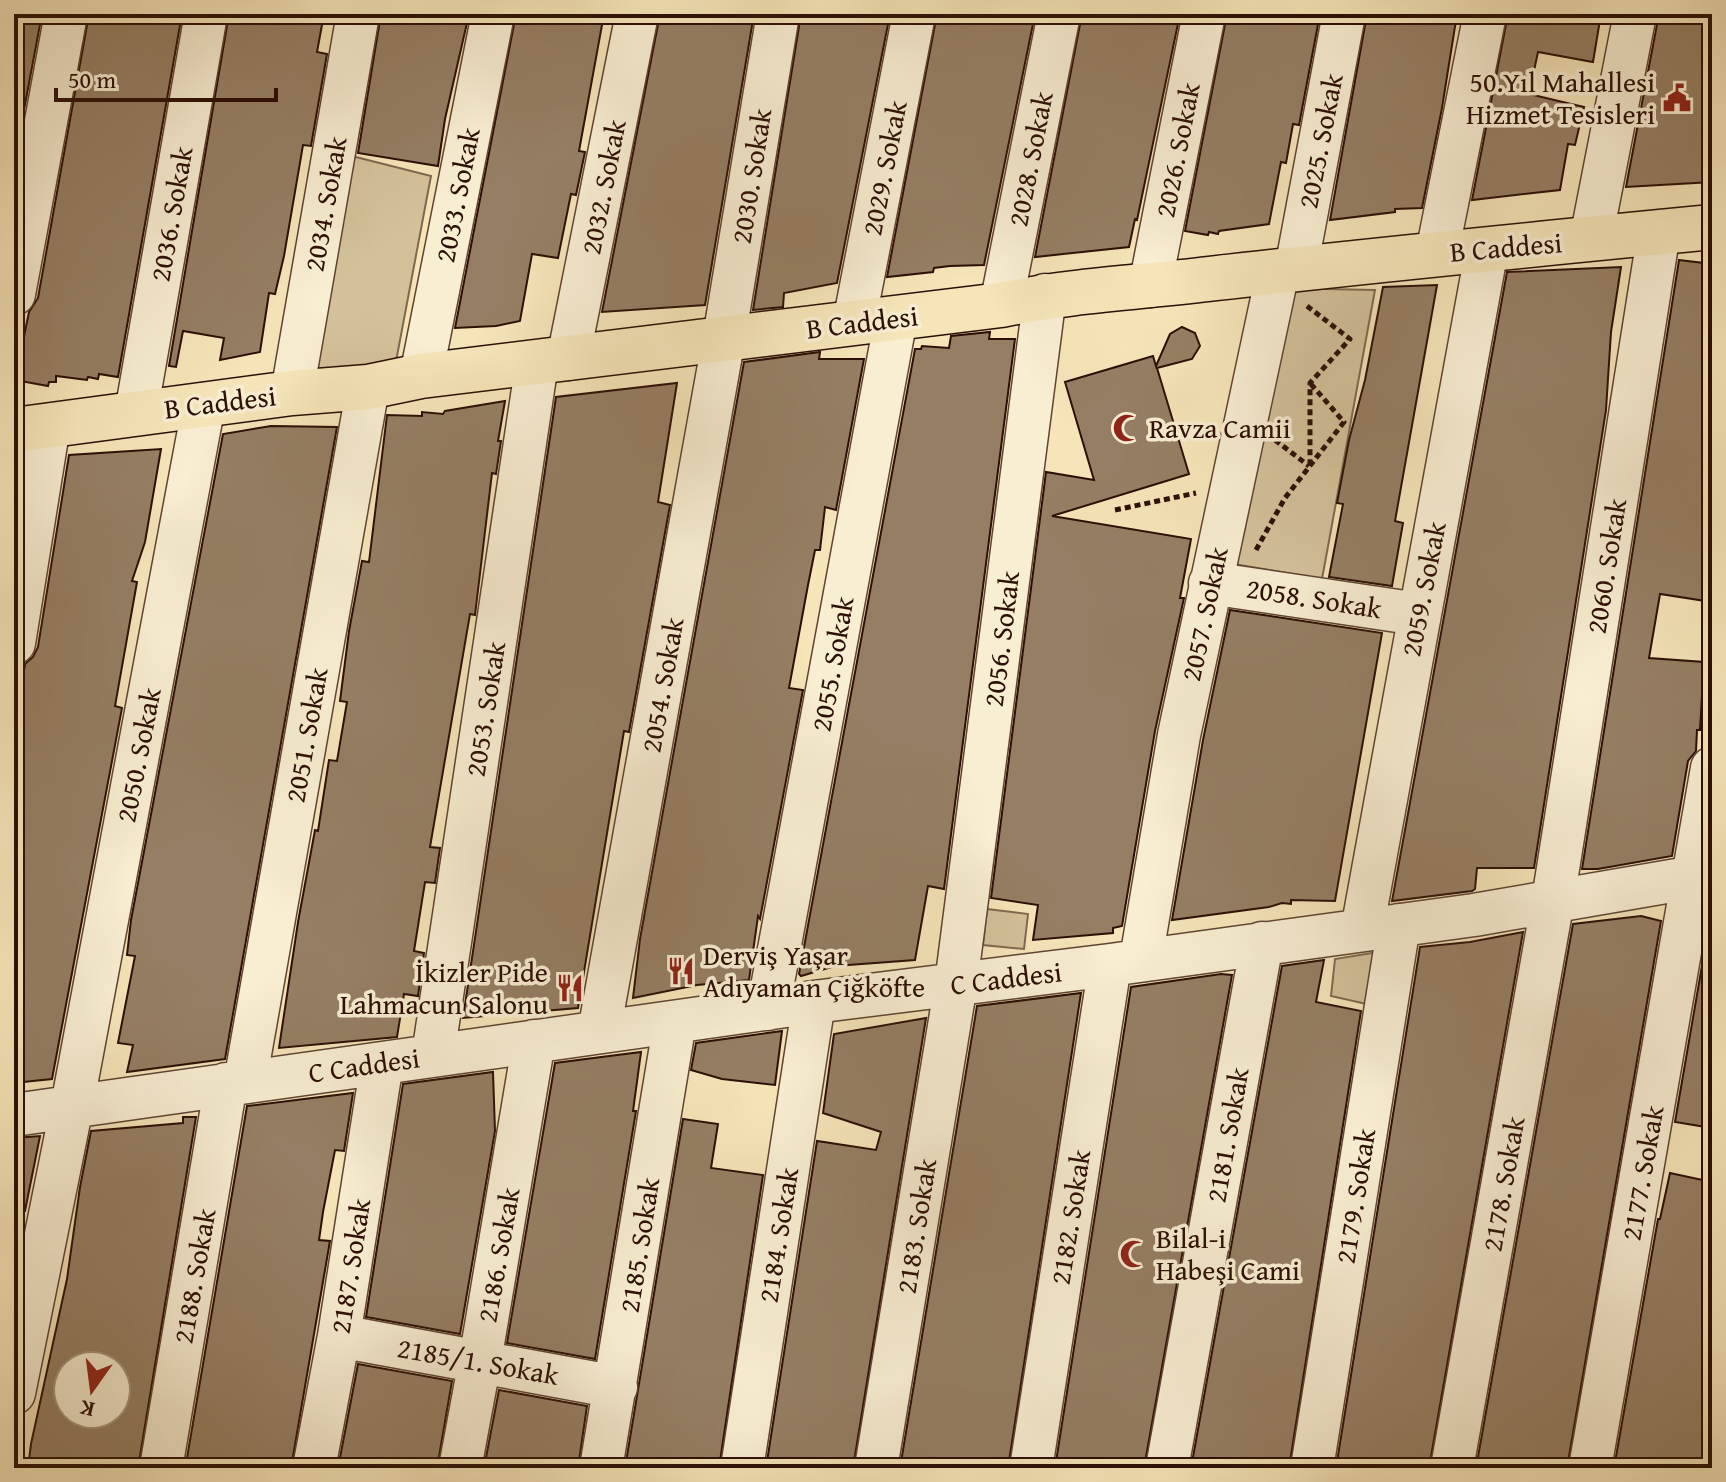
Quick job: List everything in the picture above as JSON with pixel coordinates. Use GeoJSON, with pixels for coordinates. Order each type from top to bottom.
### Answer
{"type":"FeatureCollection","features":[{"type":"Feature","properties":{"kind":"main road","name":"B Caddesi"},"geometry":{"type":"LineString","coordinates":[[31,427],[1001,305],[1045,295],[1712,227]]}},
{"type":"Feature","properties":{"kind":"street"},"geometry":{"type":"LineString","coordinates":[[14,294],[66,14]]}},
{"type":"Feature","properties":{"kind":"street","name":"2036. Sokak"},"geometry":{"type":"LineString","coordinates":[[136,413],[206,14]]}},
{"type":"Feature","properties":{"kind":"street","name":"2034. Sokak"},"geometry":{"type":"LineString","coordinates":[[292,393],[358,14]]}},
{"type":"Feature","properties":{"kind":"street","name":"2033. Sokak"},"geometry":{"type":"LineString","coordinates":[[421,376],[493,14]]}},
{"type":"Feature","properties":{"kind":"street","name":"2032. Sokak"},"geometry":{"type":"LineString","coordinates":[[553,361],[637,14]]}},
{"type":"Feature","properties":{"kind":"street","name":"2030. Sokak"},"geometry":{"type":"LineString","coordinates":[[724,338],[778,14]]}},
{"type":"Feature","properties":{"kind":"street","name":"2029. Sokak"},"geometry":{"type":"LineString","coordinates":[[875,320],[914,14]]}},
{"type":"Feature","properties":{"kind":"street","name":"2028. Sokak"},"geometry":{"type":"LineString","coordinates":[[1001,305],[1059,14]]}},
{"type":"Feature","properties":{"kind":"street","name":"2026. Sokak"},"geometry":{"type":"LineString","coordinates":[[1150,286],[1204,14]]}},
{"type":"Feature","properties":{"kind":"street","name":"2025. Sokak"},"geometry":{"type":"LineString","coordinates":[[1287,270],[1344,14]]}},
{"type":"Feature","properties":{"kind":"street"},"geometry":{"type":"LineString","coordinates":[[1437,253],[1485,14]]}},
{"type":"Feature","properties":{"kind":"street"},"geometry":{"type":"LineString","coordinates":[[1591,239],[1635,14]]}},
{"type":"Feature","properties":{"kind":"street","name":"2060. Sokak"},"geometry":{"type":"LineString","coordinates":[[1553,900],[1659,232]]}},
{"type":"Feature","properties":{"kind":"street","name":"2059. Sokak"},"geometry":{"type":"LineString","coordinates":[[1380,927],[1418,614],[1487,249]]}},
{"type":"Feature","properties":{"kind":"street","name":"2057. Sokak"},"geometry":{"type":"LineString","coordinates":[[1125,962],[1179,735],[1223,584],[1233,486],[1287,270]]}},
{"type":"Feature","properties":{"kind":"street","name":"2056. Sokak"},"geometry":{"type":"LineString","coordinates":[[956,984],[1045,295]]}},
{"type":"Feature","properties":{"kind":"street","name":"2055. Sokak"},"geometry":{"type":"LineString","coordinates":[[768,1009],[875,320]]}},
{"type":"Feature","properties":{"kind":"street","name":"2054. Sokak"},"geometry":{"type":"LineString","coordinates":[[599,1032],[724,338]]}},
{"type":"Feature","properties":{"kind":"street","name":"2053. Sokak"},"geometry":{"type":"LineString","coordinates":[[433,1055],[553,361]]}},
{"type":"Feature","properties":{"kind":"street","name":"2051. Sokak"},"geometry":{"type":"LineString","coordinates":[[235,1083],[368,387]]}},
{"type":"Feature","properties":{"kind":"street","name":"2050. Sokak"},"geometry":{"type":"LineString","coordinates":[[14,1393],[72,1106],[204,404]]}},
{"type":"Feature","properties":{"kind":"street"},"geometry":{"type":"LineString","coordinates":[[14,643],[31,427]]}},
{"type":"Feature","properties":{"kind":"street","name":"2058. Sokak"},"geometry":{"type":"LineString","coordinates":[[1223,584],[1418,614]]}},
{"type":"Feature","properties":{"kind":"street","name":"2177. Sokak"},"geometry":{"type":"LineString","coordinates":[[1590,1468],[1703,876],[1712,768]]}},
{"type":"Feature","properties":{"kind":"street","name":"C Caddesi"},"geometry":{"type":"LineString","coordinates":[[14,1115],[814,1002],[1474,915],[1703,876]]}},
{"type":"Feature","properties":{"kind":"street","name":"2178. Sokak"},"geometry":{"type":"LineString","coordinates":[[1452,1468],[1553,900]]}},
{"type":"Feature","properties":{"kind":"street","name":"2179. Sokak"},"geometry":{"type":"LineString","coordinates":[[1312,1468],[1380,927]]}},
{"type":"Feature","properties":{"kind":"street","name":"2181. Sokak"},"geometry":{"type":"LineString","coordinates":[[1167,1468],[1262,943]]}},
{"type":"Feature","properties":{"kind":"street","name":"2182. Sokak"},"geometry":{"type":"LineString","coordinates":[[1031,1468],[1125,962]]}},
{"type":"Feature","properties":{"kind":"street","name":"2183. Sokak"},"geometry":{"type":"LineString","coordinates":[[876,1468],[956,984]]}},
{"type":"Feature","properties":{"kind":"street","name":"2184. Sokak"},"geometry":{"type":"LineString","coordinates":[[742,1468],[814,1002]]}},
{"type":"Feature","properties":{"kind":"street","name":"2185. Sokak"},"geometry":{"type":"LineString","coordinates":[[601,1468],[675,1022]]}},
{"type":"Feature","properties":{"kind":"street","name":"2186. Sokak"},"geometry":{"type":"LineString","coordinates":[[460,1468],[534,1041]]}},
{"type":"Feature","properties":{"kind":"street","name":"2187. Sokak"},"geometry":{"type":"LineString","coordinates":[[314,1468],[339,1336],[382,1063]]}},
{"type":"Feature","properties":{"kind":"street","name":"2188. Sokak"},"geometry":{"type":"LineString","coordinates":[[161,1468],[235,1083]]}},
{"type":"Feature","properties":{"kind":"street","name":"2185/1. Sokak"},"geometry":{"type":"LineString","coordinates":[[339,1336],[616,1387]]}},
{"type":"Feature","properties":{"kind":"path"},"geometry":{"type":"LineString","coordinates":[[1287,270],[1298,299],[1350,339],[1310,383],[1310,466]]}},
{"type":"Feature","properties":{"kind":"path"},"geometry":{"type":"LineString","coordinates":[[1223,584],[1344,422],[1310,383]]}},
{"type":"Feature","properties":{"kind":"path"},"geometry":{"type":"LineString","coordinates":[[1115,510],[1233,486]]}},
{"type":"Feature","properties":{"kind":"shaded area"},"geometry":{"type":"Polygon","coordinates":[[[340,153],[431,176],[394,372],[301,385],[340,153]]]}},
{"type":"Feature","properties":{"kind":"shaded area"},"geometry":{"type":"Polygon","coordinates":[[[1275,288],[1375,290],[1322,579],[1228,563],[1275,288]]]}},
{"type":"Feature","properties":{"kind":"shaded area"},"geometry":{"type":"Polygon","coordinates":[[[987,909],[1028,914],[1024,949],[983,945],[987,909]]]}},
{"type":"Feature","properties":{"kind":"shaded area"},"geometry":{"type":"Polygon","coordinates":[[[1378,952],[1371,1005],[1331,996],[1335,959],[1378,952]]]}},
{"type":"Feature","properties":{"kind":"building"},"geometry":{"type":"Polygon","coordinates":[[[14,14],[42,14],[14,163],[14,14]]]}},
{"type":"Feature","properties":{"kind":"building"},"geometry":{"type":"Polygon","coordinates":[[[89,14],[182,14],[118,377],[99,374],[98,379],[88,377],[87,380],[56,376],[56,382],[49,382],[48,386],[15,380],[29,312],[38,298],[89,14]]]}},
{"type":"Feature","properties":{"kind":"building"},"geometry":{"type":"Polygon","coordinates":[[[229,14],[324,14],[317,52],[327,54],[311,146],[303,145],[284,256],[275,294],[269,293],[260,352],[220,360],[224,338],[183,331],[176,367],[169,366],[229,14]]]}},
{"type":"Feature","properties":{"kind":"building"},"geometry":{"type":"Polygon","coordinates":[[[381,14],[469,14],[445,119],[438,166],[358,153],[381,14]]]}},
{"type":"Feature","properties":{"kind":"building"},"geometry":{"type":"Polygon","coordinates":[[[516,14],[604,14],[579,151],[585,152],[576,195],[571,194],[558,258],[532,254],[520,321],[496,326],[455,328],[516,14]]]}},
{"type":"Feature","properties":{"kind":"building"},"geometry":{"type":"Polygon","coordinates":[[[660,14],[754,14],[705,305],[602,312],[660,14]]]}},
{"type":"Feature","properties":{"kind":"building"},"geometry":{"type":"Polygon","coordinates":[[[801,14],[890,14],[837,283],[784,293],[783,307],[753,310],[801,14]]]}},
{"type":"Feature","properties":{"kind":"building"},"geometry":{"type":"Polygon","coordinates":[[[937,14],[1035,14],[984,265],[950,266],[934,268],[933,272],[887,277],[937,14]]]}},
{"type":"Feature","properties":{"kind":"building"},"geometry":{"type":"Polygon","coordinates":[[[1082,14],[1180,14],[1129,247],[1035,257],[1082,14]]]}},
{"type":"Feature","properties":{"kind":"building"},"geometry":{"type":"Polygon","coordinates":[[[1227,14],[1320,14],[1299,125],[1293,124],[1286,163],[1281,162],[1269,224],[1219,231],[1218,234],[1209,232],[1208,235],[1185,231],[1227,14]]]}},
{"type":"Feature","properties":{"kind":"building"},"geometry":{"type":"Polygon","coordinates":[[[1367,14],[1457,14],[1442,108],[1422,208],[1395,209],[1395,212],[1330,220],[1367,14]]]}},
{"type":"Feature","properties":{"kind":"building"},"geometry":{"type":"Polygon","coordinates":[[[1508,14],[1601,14],[1593,62],[1538,52],[1529,94],[1584,107],[1575,145],[1568,144],[1560,190],[1472,200],[1508,14]]]}},
{"type":"Feature","properties":{"kind":"building","name":"50.Yıl Mahallesi Hizmet Tesisleri"},"geometry":{"type":"Polygon","coordinates":[[[1659,14],[1712,14],[1712,182],[1626,187],[1659,14]]]}},
{"type":"Feature","properties":{"kind":"building"},"geometry":{"type":"Polygon","coordinates":[[[1679,260],[1712,264],[1712,602],[1660,594],[1649,658],[1704,662],[1700,730],[1697,730],[1696,751],[1688,761],[1672,856],[1582,869],[1679,260]]]}},
{"type":"Feature","properties":{"kind":"building"},"geometry":{"type":"Polygon","coordinates":[[[1621,267],[1611,332],[1606,410],[1534,868],[1477,868],[1475,889],[1472,891],[1392,901],[1507,272],[1621,267]]]}},
{"type":"Feature","properties":{"kind":"building"},"geometry":{"type":"Polygon","coordinates":[[[1437,285],[1395,521],[1403,523],[1392,586],[1329,577],[1343,504],[1337,503],[1383,287],[1437,285]]]}},
{"type":"Feature","properties":{"kind":"building"},"geometry":{"type":"Polygon","coordinates":[[[1182,327],[1195,333],[1200,346],[1192,359],[1157,368],[1189,474],[1052,516],[1191,539],[1180,598],[1184,598],[1155,731],[1122,926],[1113,928],[1113,933],[1033,940],[1038,905],[991,898],[1046,472],[1094,480],[1065,382],[1153,356],[1156,366],[1170,334],[1182,327]]]}},
{"type":"Feature","properties":{"kind":"building"},"geometry":{"type":"Polygon","coordinates":[[[990,332],[989,339],[1015,339],[944,889],[928,886],[915,960],[835,966],[801,976],[915,349],[922,346],[949,348],[951,336],[990,332]]]}},
{"type":"Feature","properties":{"kind":"building"},"geometry":{"type":"Polygon","coordinates":[[[820,352],[819,359],[864,359],[836,510],[825,507],[820,550],[815,550],[808,585],[789,688],[803,690],[760,919],[758,916],[749,980],[697,985],[633,998],[640,939],[744,362],[820,352]]]}},
{"type":"Feature","properties":{"kind":"building"},"geometry":{"type":"Polygon","coordinates":[[[677,383],[658,502],[670,505],[629,732],[624,731],[578,1008],[463,1018],[556,397],[677,383]]]}},
{"type":"Feature","properties":{"kind":"building"},"geometry":{"type":"Polygon","coordinates":[[[505,401],[496,474],[492,473],[475,615],[470,614],[430,847],[440,848],[435,883],[425,882],[414,951],[424,953],[418,996],[404,994],[397,1037],[279,1048],[298,922],[315,830],[318,831],[329,760],[337,761],[347,702],[340,701],[349,631],[362,561],[369,562],[387,415],[443,414],[445,411],[505,401]]]}},
{"type":"Feature","properties":{"kind":"building"},"geometry":{"type":"Polygon","coordinates":[[[271,426],[337,427],[225,1059],[127,1072],[133,1045],[118,1043],[135,956],[127,955],[131,920],[223,434],[271,426]]]}},
{"type":"Feature","properties":{"kind":"building"},"geometry":{"type":"Polygon","coordinates":[[[161,449],[145,542],[132,581],[137,582],[115,706],[122,708],[52,1079],[14,1083],[14,738],[25,664],[38,647],[69,455],[161,449]]]}},
{"type":"Feature","properties":{"kind":"building"},"geometry":{"type":"Polygon","coordinates":[[[1230,610],[1382,633],[1335,901],[1291,900],[1291,904],[1172,920],[1203,740],[1230,610]]]}},
{"type":"Feature","properties":{"kind":"building"},"geometry":{"type":"Polygon","coordinates":[[[1641,916],[1661,921],[1567,1468],[1476,1468],[1573,924],[1641,916]]]}},
{"type":"Feature","properties":{"kind":"building"},"geometry":{"type":"Polygon","coordinates":[[[1708,931],[1712,932],[1712,1128],[1675,1122],[1708,931]]]}},
{"type":"Feature","properties":{"kind":"building"},"geometry":{"type":"Polygon","coordinates":[[[1523,932],[1429,1468],[1336,1468],[1420,947],[1523,932]]]}},
{"type":"Feature","properties":{"kind":"building"},"geometry":{"type":"Polygon","coordinates":[[[1324,960],[1316,1002],[1361,1011],[1289,1468],[1191,1468],[1282,966],[1324,960]]]}},
{"type":"Feature","properties":{"kind":"building"},"geometry":{"type":"Polygon","coordinates":[[[1232,975],[1144,1468],[1055,1468],[1131,987],[1232,975]]]}},
{"type":"Feature","properties":{"kind":"building"},"geometry":{"type":"Polygon","coordinates":[[[1081,993],[1008,1468],[900,1468],[977,1006],[1081,993]]]}},
{"type":"Feature","properties":{"kind":"building"},"geometry":{"type":"Polygon","coordinates":[[[926,1018],[853,1468],[766,1468],[817,1141],[876,1150],[881,1132],[823,1113],[834,1034],[926,1018]]]}},
{"type":"Feature","properties":{"kind":"building"},"geometry":{"type":"Polygon","coordinates":[[[782,1031],[775,1085],[722,1079],[691,1070],[696,1043],[782,1031]]]}},
{"type":"Feature","properties":{"kind":"building"},"geometry":{"type":"Polygon","coordinates":[[[641,1052],[633,1111],[636,1111],[595,1359],[507,1343],[555,1063],[641,1052]]]}},
{"type":"Feature","properties":{"kind":"building"},"geometry":{"type":"Polygon","coordinates":[[[493,1072],[495,1131],[460,1334],[366,1317],[403,1084],[493,1072]]]}},
{"type":"Feature","properties":{"kind":"building"},"geometry":{"type":"Polygon","coordinates":[[[353,1093],[344,1151],[335,1150],[323,1212],[319,1240],[330,1241],[291,1468],[194,1468],[195,1460],[187,1458],[247,1106],[353,1093]]]}},
{"type":"Feature","properties":{"kind":"building"},"geometry":{"type":"Polygon","coordinates":[[[183,1117],[196,1117],[138,1468],[28,1468],[31,1444],[67,1279],[91,1131],[183,1123],[183,1117]]]}},
{"type":"Feature","properties":{"kind":"building"},"geometry":{"type":"Polygon","coordinates":[[[683,1119],[718,1124],[711,1168],[763,1175],[719,1468],[625,1468],[683,1119]]]}},
{"type":"Feature","properties":{"kind":"building"},"geometry":{"type":"Polygon","coordinates":[[[40,1136],[25,1211],[14,1210],[14,1138],[40,1136]]]}},
{"type":"Feature","properties":{"kind":"building"},"geometry":{"type":"Polygon","coordinates":[[[1670,1173],[1712,1182],[1712,1468],[1614,1468],[1658,1219],[1670,1173]]]}},
{"type":"Feature","properties":{"kind":"building"},"geometry":{"type":"Polygon","coordinates":[[[358,1364],[452,1381],[437,1468],[338,1468],[358,1364]]]}},
{"type":"Feature","properties":{"kind":"building"},"geometry":{"type":"Polygon","coordinates":[[[499,1390],[587,1406],[578,1468],[484,1468],[499,1390]]]}},
{"type":"Feature","properties":{"kind":"place","name":"50.Yıl Mahallesi Hizmet Tesisleri"},"geometry":{"type":"Point","coordinates":[1677,98]}},
{"type":"Feature","properties":{"kind":"place","name":"Ravza Camii"},"geometry":{"type":"Point","coordinates":[1127,428]}},
{"type":"Feature","properties":{"kind":"place","name":"Derviş Yaşar Adıyaman Çiğköfte"},"geometry":{"type":"Point","coordinates":[681,971]}},
{"type":"Feature","properties":{"kind":"place","name":"İkizler Pide Lahmacun Salonu"},"geometry":{"type":"Point","coordinates":[570,988]}},
{"type":"Feature","properties":{"kind":"place","name":"Bilal-i Habeşi Cami"},"geometry":{"type":"Point","coordinates":[1134,1254]}}]}
